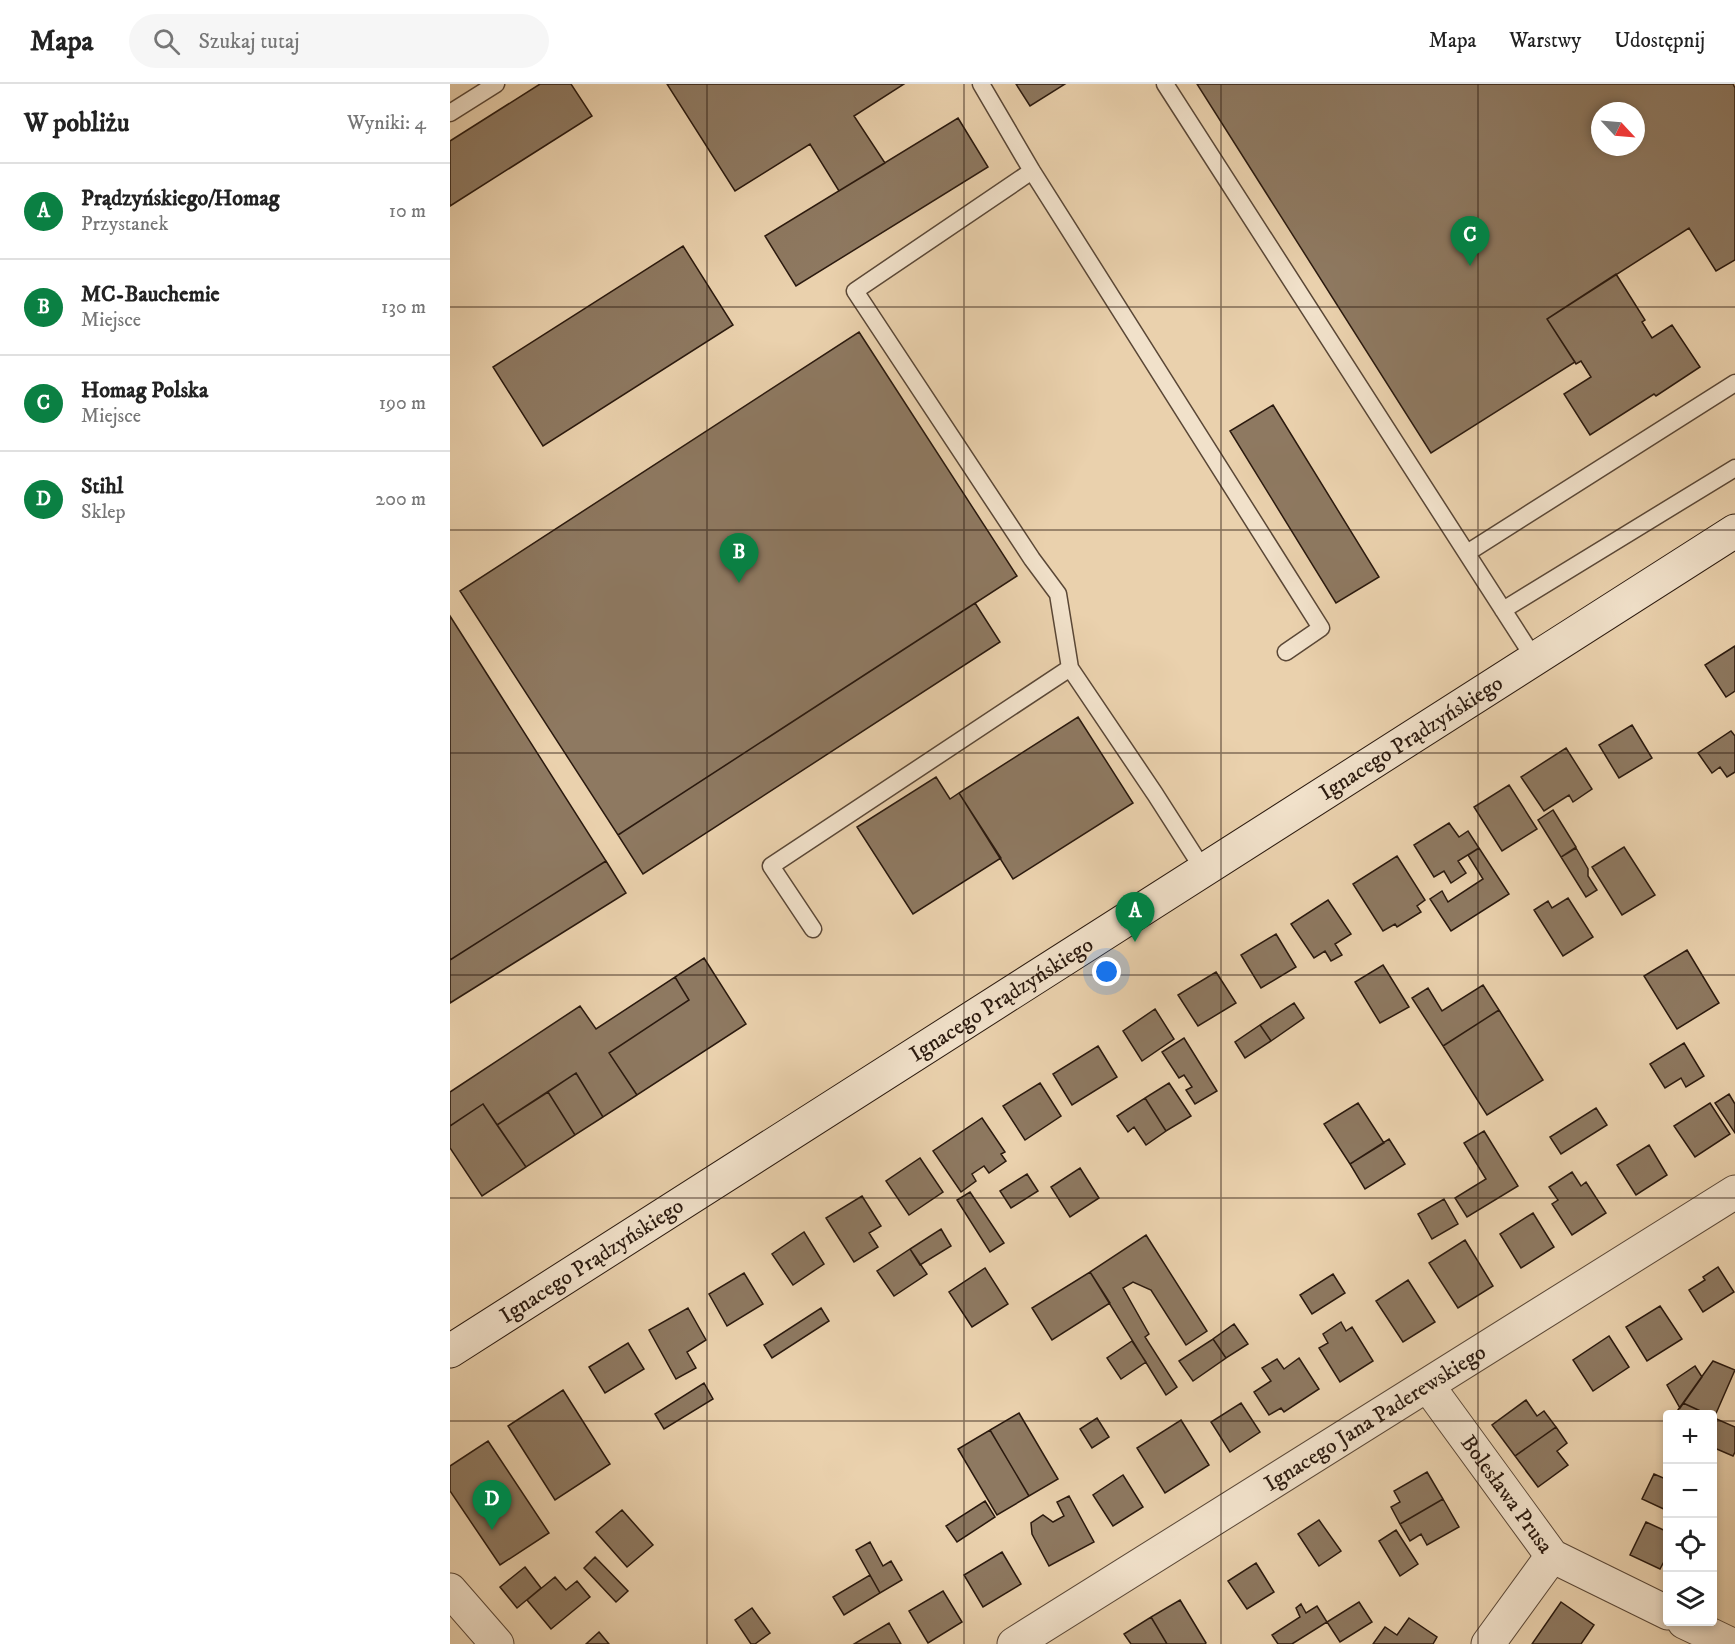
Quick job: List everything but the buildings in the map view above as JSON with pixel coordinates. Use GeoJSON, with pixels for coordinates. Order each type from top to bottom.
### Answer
{"type":"FeatureCollection","features":[{"type":"Feature","properties":{"kind":"street","name":"Ignacego Prądzyńskiego"},"geometry":{"type":"LineString","coordinates":[[450,1351],[1735,531]]}},
{"type":"Feature","properties":{"kind":"street","name":"Ignacego Jana Paderewskiego"},"geometry":{"type":"LineString","coordinates":[[1014,1644],[1735,1192]]}},
{"type":"Feature","properties":{"kind":"street","name":"Bolesława Prusa"},"geometry":{"type":"LineString","coordinates":[[1428,1386],[1552,1556],[1663,1611]]}},
{"type":"Feature","properties":{"kind":"street"},"geometry":{"type":"LineString","coordinates":[[1488,1644],[1552,1556]]}},
{"type":"Feature","properties":{"kind":"street"},"geometry":{"type":"LineString","coordinates":[[450,1590],[497,1644]]}},
{"type":"Feature","properties":{"kind":"street"},"geometry":{"type":"LineString","coordinates":[[1692,1626],[1730,1644]]}},
{"type":"Feature","properties":{"kind":"lane"},"geometry":{"type":"LineString","coordinates":[[450,113],[496,84]]}},
{"type":"Feature","properties":{"kind":"lane"},"geometry":{"type":"LineString","coordinates":[[981,84],[1032,171],[1321,628],[1286,652]]}},
{"type":"Feature","properties":{"kind":"lane"},"geometry":{"type":"LineString","coordinates":[[1165,84],[1534,658]]}},
{"type":"Feature","properties":{"kind":"lane"},"geometry":{"type":"LineString","coordinates":[[1032,171],[855,291],[1032,559],[1058,594],[1070,668],[1203,869]]}},
{"type":"Feature","properties":{"kind":"lane"},"geometry":{"type":"LineString","coordinates":[[1467,553],[1735,383]]}},
{"type":"Feature","properties":{"kind":"lane"},"geometry":{"type":"LineString","coordinates":[[1503,610],[1735,468]]}},
{"type":"Feature","properties":{"kind":"lane"},"geometry":{"type":"LineString","coordinates":[[813,929],[771,866],[1070,668]]}},
{"type":"Feature","properties":{"kind":"place","name":"Homag Polska"},"geometry":{"type":"Point","coordinates":[1470,266]}},
{"type":"Feature","properties":{"kind":"place","name":"MC-Bauchemie"},"geometry":{"type":"Point","coordinates":[739,583]}},
{"type":"Feature","properties":{"kind":"place","name":"Prądzyńskiego/Homag"},"geometry":{"type":"Point","coordinates":[1135,942]}},
{"type":"Feature","properties":{"kind":"place","name":"Stihl"},"geometry":{"type":"Point","coordinates":[492,1530]}}]}
